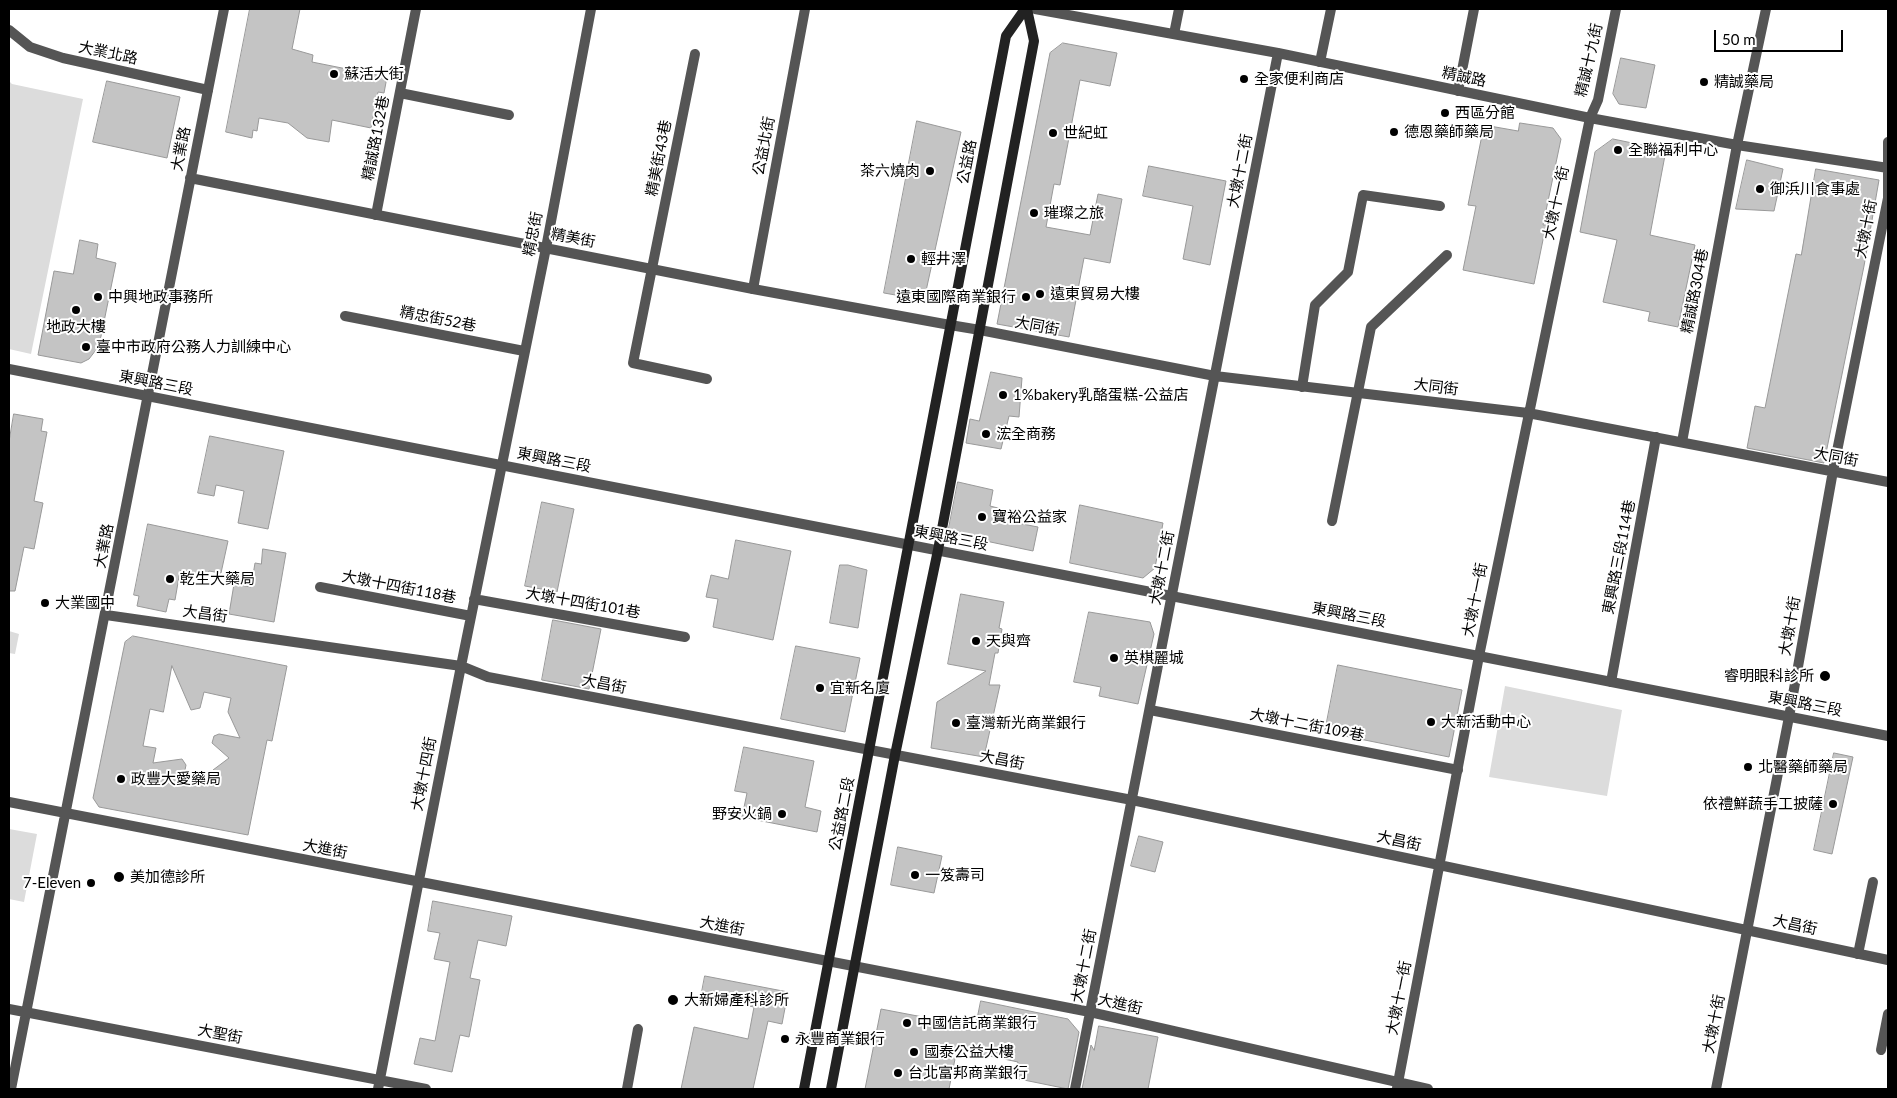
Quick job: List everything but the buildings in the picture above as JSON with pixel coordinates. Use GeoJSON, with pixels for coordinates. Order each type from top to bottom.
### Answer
{"type":"FeatureCollection","features":[{"type":"Feature","properties":{"kind":"main road","name":"公益路"},"geometry":{"type":"LineString","coordinates":[[909,545],[1006,36],[1026,9]]}},
{"type":"Feature","properties":{"kind":"main road","name":"公益路"},"geometry":{"type":"LineString","coordinates":[[938,550],[1034,41],[1026,9]]}},
{"type":"Feature","properties":{"kind":"main road","name":"公益路二段"},"geometry":{"type":"LineString","coordinates":[[804,1089],[909,545]]}},
{"type":"Feature","properties":{"kind":"main road"},"geometry":{"type":"LineString","coordinates":[[830,1089],[938,550]]}},
{"type":"Feature","properties":{"kind":"street","name":"大業路"},"geometry":{"type":"LineString","coordinates":[[11,1089],[67,813],[224,9]]}},
{"type":"Feature","properties":{"kind":"street","name":"精誠路132巷"},"geometry":{"type":"LineString","coordinates":[[376,215],[414,9]]}},
{"type":"Feature","properties":{"kind":"street","name":"精忠街"},"geometry":{"type":"LineString","coordinates":[[501,464],[546,248],[591,9]]}},
{"type":"Feature","properties":{"kind":"street","name":"公益北街"},"geometry":{"type":"LineString","coordinates":[[753,290],[805,9]]}},
{"type":"Feature","properties":{"kind":"street","name":"精誠路"},"geometry":{"type":"LineString","coordinates":[[1035,9],[1278,53],[1590,118],[1737,145],[1888,168]]}},
{"type":"Feature","properties":{"kind":"street"},"geometry":{"type":"LineString","coordinates":[[1174,34],[1179,9]]}},
{"type":"Feature","properties":{"kind":"street"},"geometry":{"type":"LineString","coordinates":[[1320,62],[1331,9]]}},
{"type":"Feature","properties":{"kind":"street"},"geometry":{"type":"LineString","coordinates":[[1458,91],[1474,9]]}},
{"type":"Feature","properties":{"kind":"street","name":"精誠十九街"},"geometry":{"type":"LineString","coordinates":[[1590,118],[1598,100],[1616,9]]}},
{"type":"Feature","properties":{"kind":"street","name":"精誠路304巷"},"geometry":{"type":"LineString","coordinates":[[1682,442],[1737,145],[1766,9]]}},
{"type":"Feature","properties":{"kind":"street","name":"大業北路"},"geometry":{"type":"LineString","coordinates":[[9,30],[30,47],[64,58],[208,90]]}},
{"type":"Feature","properties":{"kind":"street","name":"大墩十二街"},"geometry":{"type":"LineString","coordinates":[[1075,1089],[1278,53]]}},
{"type":"Feature","properties":{"kind":"street","name":"精美街43巷"},"geometry":{"type":"LineString","coordinates":[[695,54],[633,363],[706,379]]}},
{"type":"Feature","properties":{"kind":"street"},"geometry":{"type":"LineString","coordinates":[[400,93],[509,115]]}},
{"type":"Feature","properties":{"kind":"street","name":"大墩十一街"},"geometry":{"type":"LineString","coordinates":[[1398,1086],[1479,656],[1590,118]]}},
{"type":"Feature","properties":{"kind":"street","name":"大墩十街"},"geometry":{"type":"LineString","coordinates":[[1716,1089],[1789,716],[1833,471],[1888,198],[1888,142]]}},
{"type":"Feature","properties":{"kind":"street","name":"精美街"},"geometry":{"type":"LineString","coordinates":[[190,178],[753,290],[950,325]]}},
{"type":"Feature","properties":{"kind":"street"},"geometry":{"type":"LineString","coordinates":[[1302,387],[1315,305],[1348,272],[1363,195],[1440,206]]}},
{"type":"Feature","properties":{"kind":"street"},"geometry":{"type":"LineString","coordinates":[[1332,521],[1371,327],[1447,255]]}},
{"type":"Feature","properties":{"kind":"street","name":"精忠街52巷"},"geometry":{"type":"LineString","coordinates":[[345,316],[524,351]]}},
{"type":"Feature","properties":{"kind":"street"},"geometry":{"type":"LineString","coordinates":[[950,325],[980,330]]}},
{"type":"Feature","properties":{"kind":"street","name":"大同街"},"geometry":{"type":"LineString","coordinates":[[980,330],[1215,376],[1528,413],[1888,482]]}},
{"type":"Feature","properties":{"kind":"street","name":"東興路三段"},"geometry":{"type":"LineString","coordinates":[[9,369],[1888,736]]}},
{"type":"Feature","properties":{"kind":"street","name":"東興路三段114巷"},"geometry":{"type":"LineString","coordinates":[[1611,682],[1656,437]]}},
{"type":"Feature","properties":{"kind":"street","name":"大墩十四街"},"geometry":{"type":"LineString","coordinates":[[378,1085],[501,464]]}},
{"type":"Feature","properties":{"kind":"street","name":"大墩十四街118巷"},"geometry":{"type":"LineString","coordinates":[[320,587],[471,616]]}},
{"type":"Feature","properties":{"kind":"street","name":"大墩十四街101巷"},"geometry":{"type":"LineString","coordinates":[[474,599],[686,637]]}},
{"type":"Feature","properties":{"kind":"street","name":"大昌街"},"geometry":{"type":"LineString","coordinates":[[106,615],[461,666],[488,678],[1132,800],[1888,960]]}},
{"type":"Feature","properties":{"kind":"street","name":"大墩十二街109巷"},"geometry":{"type":"LineString","coordinates":[[1150,710],[1458,770]]}},
{"type":"Feature","properties":{"kind":"street","name":"大進街"},"geometry":{"type":"LineString","coordinates":[[9,802],[418,883],[1090,1012],[1398,1086],[1428,1089]]}},
{"type":"Feature","properties":{"kind":"street"},"geometry":{"type":"LineString","coordinates":[[1858,954],[1873,882]]}},
{"type":"Feature","properties":{"kind":"street","name":"大聖街"},"geometry":{"type":"LineString","coordinates":[[9,1009],[378,1085],[426,1089]]}},
{"type":"Feature","properties":{"kind":"street"},"geometry":{"type":"LineString","coordinates":[[1881,1050],[1888,1014]]}},
{"type":"Feature","properties":{"kind":"street"},"geometry":{"type":"LineString","coordinates":[[627,1089],[638,1028]]}},
{"type":"Feature","properties":{"kind":"shaded area"},"geometry":{"type":"Polygon","coordinates":[[[9,81],[12,84],[83,99],[31,354],[9,349],[9,81]]]}},
{"type":"Feature","properties":{"kind":"shaded area"},"geometry":{"type":"Polygon","coordinates":[[[9,631],[19,634],[15,654],[9,653],[9,631]]]}},
{"type":"Feature","properties":{"kind":"shaded area"},"geometry":{"type":"Polygon","coordinates":[[[1505,686],[1622,710],[1607,796],[1489,777],[1505,686]]]}},
{"type":"Feature","properties":{"kind":"shaded area"},"geometry":{"type":"Polygon","coordinates":[[[9,829],[37,834],[24,902],[9,899],[9,829]]]}},
{"type":"Feature","properties":{"kind":"place","name":"蘇活大街"},"geometry":{"type":"Point","coordinates":[334,74]}},
{"type":"Feature","properties":{"kind":"place","name":"全家便利商店"},"geometry":{"type":"Point","coordinates":[1244,79]}},
{"type":"Feature","properties":{"kind":"place","name":"精誠藥局"},"geometry":{"type":"Point","coordinates":[1704,82]}},
{"type":"Feature","properties":{"kind":"place","name":"西區分館"},"geometry":{"type":"Point","coordinates":[1445,113]}},
{"type":"Feature","properties":{"kind":"place","name":"德恩藥師藥局"},"geometry":{"type":"Point","coordinates":[1394,132]}},
{"type":"Feature","properties":{"kind":"place","name":"世紀虹"},"geometry":{"type":"Point","coordinates":[1053,133]}},
{"type":"Feature","properties":{"kind":"place","name":"全聯福利中心"},"geometry":{"type":"Point","coordinates":[1618,150]}},
{"type":"Feature","properties":{"kind":"place","name":"茶六燒肉"},"geometry":{"type":"Point","coordinates":[930,171]}},
{"type":"Feature","properties":{"kind":"place","name":"御浜川食事處"},"geometry":{"type":"Point","coordinates":[1760,189]}},
{"type":"Feature","properties":{"kind":"place","name":"璀璨之旅"},"geometry":{"type":"Point","coordinates":[1034,213]}},
{"type":"Feature","properties":{"kind":"place","name":"輕井澤"},"geometry":{"type":"Point","coordinates":[911,259]}},
{"type":"Feature","properties":{"kind":"place","name":"遠東貿易大樓"},"geometry":{"type":"Point","coordinates":[1040,294]}},
{"type":"Feature","properties":{"kind":"place","name":"中興地政事務所"},"geometry":{"type":"Point","coordinates":[98,297]}},
{"type":"Feature","properties":{"kind":"place","name":"遠東國際商業銀行"},"geometry":{"type":"Point","coordinates":[1026,297]}},
{"type":"Feature","properties":{"kind":"place","name":"地政大樓"},"geometry":{"type":"Point","coordinates":[76,310]}},
{"type":"Feature","properties":{"kind":"place","name":"臺中市政府公務人力訓練中心"},"geometry":{"type":"Point","coordinates":[86,347]}},
{"type":"Feature","properties":{"kind":"place","name":"1%bakery乳酪蛋糕-公益店"},"geometry":{"type":"Point","coordinates":[1003,395]}},
{"type":"Feature","properties":{"kind":"place","name":"浤全商務"},"geometry":{"type":"Point","coordinates":[986,434]}},
{"type":"Feature","properties":{"kind":"place","name":"寶裕公益家"},"geometry":{"type":"Point","coordinates":[982,517]}},
{"type":"Feature","properties":{"kind":"place","name":"乾生大藥局"},"geometry":{"type":"Point","coordinates":[170,579]}},
{"type":"Feature","properties":{"kind":"place","name":"大業國中"},"geometry":{"type":"Point","coordinates":[45,603]}},
{"type":"Feature","properties":{"kind":"place","name":"天與齊"},"geometry":{"type":"Point","coordinates":[976,641]}},
{"type":"Feature","properties":{"kind":"place","name":"英棋麗城"},"geometry":{"type":"Point","coordinates":[1114,658]}},
{"type":"Feature","properties":{"kind":"place","name":"睿明眼科診所"},"geometry":{"type":"Point","coordinates":[1825,676]}},
{"type":"Feature","properties":{"kind":"place","name":"宜新名廈"},"geometry":{"type":"Point","coordinates":[820,688]}},
{"type":"Feature","properties":{"kind":"place","name":"大新活動中心"},"geometry":{"type":"Point","coordinates":[1431,722]}},
{"type":"Feature","properties":{"kind":"place","name":"臺灣新光商業銀行"},"geometry":{"type":"Point","coordinates":[956,723]}},
{"type":"Feature","properties":{"kind":"place","name":"北醫藥師藥局"},"geometry":{"type":"Point","coordinates":[1748,767]}},
{"type":"Feature","properties":{"kind":"place","name":"政豐大愛藥局"},"geometry":{"type":"Point","coordinates":[121,779]}},
{"type":"Feature","properties":{"kind":"place","name":"依禮鮮蔬手工披薩"},"geometry":{"type":"Point","coordinates":[1833,804]}},
{"type":"Feature","properties":{"kind":"place","name":"野安火鍋"},"geometry":{"type":"Point","coordinates":[782,814]}},
{"type":"Feature","properties":{"kind":"place","name":"一笈壽司"},"geometry":{"type":"Point","coordinates":[915,875]}},
{"type":"Feature","properties":{"kind":"place","name":"美加德診所"},"geometry":{"type":"Point","coordinates":[119,877]}},
{"type":"Feature","properties":{"kind":"place","name":"7-Eleven"},"geometry":{"type":"Point","coordinates":[91,883]}},
{"type":"Feature","properties":{"kind":"place","name":"大新婦產科診所"},"geometry":{"type":"Point","coordinates":[673,1000]}},
{"type":"Feature","properties":{"kind":"place","name":"中國信託商業銀行"},"geometry":{"type":"Point","coordinates":[907,1023]}},
{"type":"Feature","properties":{"kind":"place","name":"永豐商業銀行"},"geometry":{"type":"Point","coordinates":[785,1039]}},
{"type":"Feature","properties":{"kind":"place","name":"國泰公益大樓"},"geometry":{"type":"Point","coordinates":[914,1052]}},
{"type":"Feature","properties":{"kind":"place","name":"台北富邦商業銀行"},"geometry":{"type":"Point","coordinates":[898,1073]}}]}
